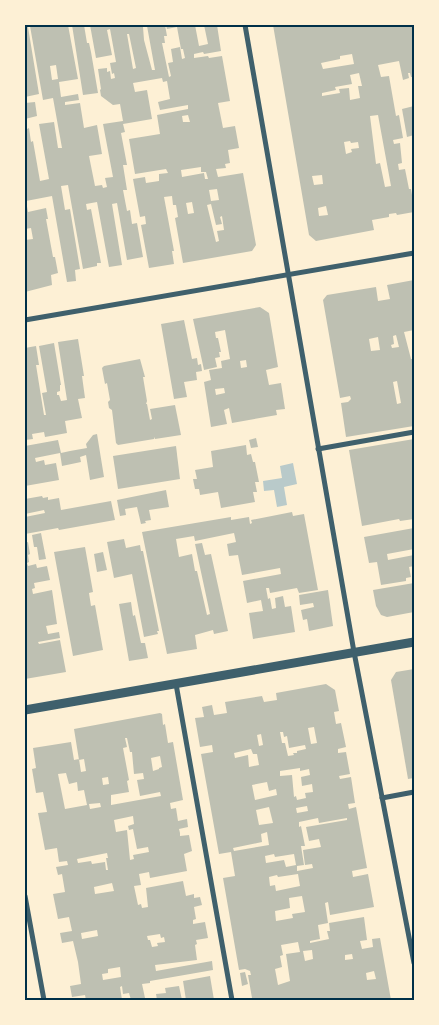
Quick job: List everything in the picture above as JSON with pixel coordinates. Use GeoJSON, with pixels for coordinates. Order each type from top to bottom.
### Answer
{"type":"FeatureCollection","features":[{"type":"Feature","properties":{"kind":"street"},"geometry":{"type":"LineString","coordinates":[[245,25],[354,652],[414,963]]}},
{"type":"Feature","properties":{"kind":"street"},"geometry":{"type":"LineString","coordinates":[[25,320],[414,253]]}},
{"type":"Feature","properties":{"kind":"street"},"geometry":{"type":"LineString","coordinates":[[318,449],[414,432]]}},
{"type":"Feature","properties":{"kind":"street"},"geometry":{"type":"LineString","coordinates":[[25,710],[414,642]]}},
{"type":"Feature","properties":{"kind":"street"},"geometry":{"type":"LineString","coordinates":[[176,684],[232,1000]]}},
{"type":"Feature","properties":{"kind":"street"},"geometry":{"type":"LineString","coordinates":[[382,798],[414,792]]}},
{"type":"Feature","properties":{"kind":"street"},"geometry":{"type":"LineString","coordinates":[[25,896],[28,927],[44,1000]]}},
{"type":"Feature","properties":{"kind":"shaded area"},"geometry":{"type":"Polygon","coordinates":[[[293,463],[297,484],[284,487],[287,505],[277,507],[274,490],[264,491],[263,481],[282,478],[280,466],[293,463]]]}},
{"type":"Feature","properties":{"kind":"building"},"geometry":{"type":"Polygon","coordinates":[[[25,25],[68,25],[78,79],[59,82],[61,97],[78,94],[79,100],[65,102],[65,105],[80,103],[84,128],[97,125],[102,154],[89,156],[95,186],[102,185],[103,188],[107,187],[105,178],[113,177],[103,124],[123,121],[120,104],[113,105],[101,96],[100,90],[98,69],[107,68],[107,72],[110,71],[111,79],[115,78],[114,73],[112,74],[110,63],[116,62],[110,29],[107,30],[112,55],[96,58],[90,25],[165,25],[167,36],[164,36],[165,43],[162,43],[169,77],[171,76],[168,63],[173,62],[171,49],[180,47],[182,59],[185,58],[183,49],[181,49],[177,27],[167,29],[166,25],[195,25],[199,46],[208,44],[204,25],[217,25],[221,51],[194,54],[194,58],[222,56],[230,101],[218,103],[223,128],[235,126],[239,148],[228,150],[230,163],[225,164],[226,168],[216,169],[218,177],[243,173],[256,245],[252,251],[183,263],[175,218],[178,217],[176,205],[173,205],[172,196],[164,197],[174,251],[172,251],[174,264],[149,268],[141,225],[146,224],[145,216],[140,217],[133,179],[145,177],[146,183],[159,181],[159,174],[168,173],[166,169],[135,174],[129,139],[160,134],[157,115],[188,109],[188,105],[160,110],[158,102],[170,99],[167,81],[163,82],[162,78],[133,83],[135,92],[147,90],[152,119],[123,124],[125,132],[121,133],[127,165],[123,165],[127,190],[123,190],[127,211],[130,210],[132,224],[137,223],[143,257],[127,260],[117,203],[112,204],[122,265],[109,267],[97,202],[86,204],[87,210],[91,209],[101,263],[97,263],[97,266],[83,269],[68,185],[61,186],[65,210],[70,209],[80,269],[75,270],[76,281],[67,282],[52,196],[26,201],[28,212],[46,208],[48,219],[46,219],[53,257],[55,257],[58,273],[51,275],[52,285],[25,292],[25,270],[27,269],[25,240],[33,239],[31,228],[25,229],[25,120],[27,129],[29,128],[31,142],[33,141],[40,181],[49,179],[39,124],[54,122],[58,148],[62,148],[53,98],[43,100],[30,26],[28,27],[39,94],[25,97],[25,25]],[[147,26],[143,27],[144,40],[152,70],[155,70],[147,26]],[[127,34],[133,69],[136,68],[129,34],[127,34]],[[56,65],[50,66],[52,80],[58,79],[56,65]],[[188,115],[182,116],[183,122],[190,122],[188,115]],[[201,167],[181,170],[182,177],[204,173],[205,179],[208,179],[206,172],[201,172],[201,167]],[[217,189],[209,190],[211,201],[219,200],[217,189]],[[192,202],[186,203],[188,214],[194,213],[192,202]],[[211,204],[207,205],[216,242],[219,241],[217,231],[224,230],[222,216],[220,217],[222,224],[216,225],[211,204]]]}},
{"type":"Feature","properties":{"kind":"building"},"geometry":{"type":"Polygon","coordinates":[[[72,25],[84,25],[98,93],[83,95],[72,25]]]}},
{"type":"Feature","properties":{"kind":"building"},"geometry":{"type":"Polygon","coordinates":[[[273,25],[380,25],[380,27],[414,25],[414,77],[411,77],[410,73],[408,73],[409,78],[403,80],[399,61],[378,65],[381,77],[389,76],[396,116],[399,115],[403,138],[393,140],[394,144],[400,143],[402,163],[398,164],[399,170],[405,169],[409,189],[411,189],[412,195],[414,195],[414,212],[397,215],[396,213],[389,214],[389,217],[372,220],[374,230],[316,241],[309,235],[273,25]],[[352,54],[340,56],[340,59],[321,63],[323,69],[354,64],[352,54]],[[359,73],[350,75],[352,84],[335,87],[336,90],[322,93],[322,96],[340,93],[339,89],[349,88],[350,100],[360,98],[358,86],[362,86],[359,73]],[[378,115],[370,116],[376,164],[380,163],[385,187],[391,186],[378,115]],[[344,142],[346,154],[352,152],[351,149],[359,148],[358,142],[344,142]],[[322,175],[312,176],[314,185],[323,184],[322,175]],[[326,206],[318,208],[319,216],[328,215],[326,206]]]}},
{"type":"Feature","properties":{"kind":"building"},"geometry":{"type":"Polygon","coordinates":[[[35,102],[37,116],[25,119],[25,103],[35,102]]]}},
{"type":"Feature","properties":{"kind":"building"},"geometry":{"type":"Polygon","coordinates":[[[414,106],[414,135],[407,137],[402,109],[414,106]]]}},
{"type":"Feature","properties":{"kind":"building"},"geometry":{"type":"Polygon","coordinates":[[[414,280],[414,330],[404,332],[411,359],[414,359],[414,426],[346,437],[341,403],[348,402],[351,399],[350,396],[340,398],[323,300],[327,295],[376,287],[378,301],[390,299],[387,285],[414,280]],[[396,335],[393,336],[394,344],[391,345],[392,348],[399,347],[396,335]],[[378,337],[369,339],[371,351],[380,350],[378,337]],[[397,381],[393,382],[397,404],[401,403],[397,381]]]}},
{"type":"Feature","properties":{"kind":"building"},"geometry":{"type":"Polygon","coordinates":[[[260,307],[269,313],[278,367],[266,370],[269,385],[281,383],[285,409],[276,410],[277,415],[232,423],[229,408],[224,410],[227,424],[211,427],[204,382],[211,380],[209,370],[222,368],[221,361],[230,359],[225,330],[215,332],[221,352],[219,352],[220,357],[215,358],[217,367],[204,370],[193,319],[260,307]],[[246,360],[240,361],[241,368],[247,367],[246,360]],[[224,388],[215,389],[216,395],[225,393],[224,388]]]}},
{"type":"Feature","properties":{"kind":"building"},"geometry":{"type":"Polygon","coordinates":[[[184,320],[192,359],[197,358],[198,365],[201,364],[202,371],[196,372],[197,380],[184,382],[187,397],[174,399],[161,324],[184,320]]]}},
{"type":"Feature","properties":{"kind":"building"},"geometry":{"type":"Polygon","coordinates":[[[78,339],[84,376],[82,376],[85,398],[78,399],[82,418],[65,421],[67,433],[45,437],[44,432],[32,434],[33,439],[25,440],[25,348],[36,346],[39,365],[36,365],[44,415],[46,415],[42,393],[47,392],[39,346],[54,343],[61,385],[57,395],[59,395],[61,401],[67,400],[58,342],[78,339]]]}},
{"type":"Feature","properties":{"kind":"building"},"geometry":{"type":"Polygon","coordinates":[[[140,359],[145,377],[143,377],[146,404],[150,420],[152,419],[150,409],[175,405],[181,435],[155,439],[155,437],[154,439],[118,445],[116,443],[112,410],[109,408],[108,402],[110,400],[107,383],[105,384],[102,368],[140,359]]]}},
{"type":"Feature","properties":{"kind":"building"},"geometry":{"type":"Polygon","coordinates":[[[97,434],[104,477],[90,480],[86,455],[80,457],[81,462],[62,466],[60,453],[35,458],[36,462],[44,460],[45,465],[56,463],[59,480],[25,486],[25,446],[58,440],[61,453],[87,448],[86,444],[93,435],[97,434]]]}},
{"type":"Feature","properties":{"kind":"building"},"geometry":{"type":"Polygon","coordinates":[[[256,438],[258,447],[251,448],[249,440],[256,438]]]}},
{"type":"Feature","properties":{"kind":"building"},"geometry":{"type":"Polygon","coordinates":[[[414,439],[414,519],[400,521],[399,519],[362,526],[349,450],[414,439]]]}},
{"type":"Feature","properties":{"kind":"building"},"geometry":{"type":"Polygon","coordinates":[[[246,445],[247,455],[251,454],[253,462],[255,462],[259,482],[255,482],[257,492],[253,492],[255,502],[221,508],[218,492],[200,495],[199,489],[195,489],[193,479],[197,479],[195,470],[213,467],[211,451],[246,445]]]}},
{"type":"Feature","properties":{"kind":"building"},"geometry":{"type":"Polygon","coordinates":[[[176,446],[180,479],[118,489],[113,456],[176,446]]]}},
{"type":"Feature","properties":{"kind":"building"},"geometry":{"type":"Polygon","coordinates":[[[166,490],[169,507],[149,510],[151,520],[145,521],[146,523],[141,524],[137,507],[125,509],[126,515],[120,516],[117,500],[166,490]]]}},
{"type":"Feature","properties":{"kind":"building"},"geometry":{"type":"Polygon","coordinates":[[[42,496],[43,498],[48,497],[48,500],[59,498],[61,510],[111,501],[115,520],[25,534],[25,517],[45,513],[44,510],[25,514],[25,499],[42,496]]]}},
{"type":"Feature","properties":{"kind":"building"},"geometry":{"type":"Polygon","coordinates":[[[292,512],[293,516],[304,514],[318,590],[299,593],[297,588],[270,593],[269,588],[266,588],[272,609],[276,608],[275,598],[283,596],[285,607],[291,606],[295,632],[253,639],[249,613],[263,611],[261,600],[247,603],[243,581],[281,574],[280,568],[242,575],[238,555],[229,556],[227,544],[236,542],[234,533],[195,541],[194,536],[176,539],[179,557],[192,554],[207,615],[210,614],[195,544],[202,543],[205,555],[211,554],[228,631],[214,634],[213,630],[195,635],[197,649],[167,654],[142,532],[231,517],[231,520],[249,517],[250,524],[252,523],[251,520],[292,512]]]}},
{"type":"Feature","properties":{"kind":"building"},"geometry":{"type":"Polygon","coordinates":[[[414,528],[414,549],[387,554],[388,560],[414,555],[414,566],[409,567],[411,577],[406,578],[406,581],[381,585],[377,562],[369,563],[364,537],[414,528]]]}},
{"type":"Feature","properties":{"kind":"building"},"geometry":{"type":"Polygon","coordinates":[[[41,533],[46,559],[39,560],[37,547],[34,547],[32,535],[41,533]]]}},
{"type":"Feature","properties":{"kind":"building"},"geometry":{"type":"Polygon","coordinates":[[[124,539],[126,548],[140,545],[141,551],[143,551],[159,631],[157,631],[158,634],[144,637],[132,574],[114,578],[107,542],[124,539]]]}},
{"type":"Feature","properties":{"kind":"building"},"geometry":{"type":"Polygon","coordinates":[[[28,542],[30,554],[28,555],[28,566],[36,564],[37,568],[47,566],[50,580],[34,583],[33,594],[52,590],[57,624],[46,626],[48,634],[59,632],[60,638],[38,642],[39,644],[60,640],[66,672],[25,679],[25,543],[28,542]]]}},
{"type":"Feature","properties":{"kind":"building"},"geometry":{"type":"Polygon","coordinates":[[[85,547],[93,592],[89,593],[91,606],[95,605],[103,650],[73,656],[54,552],[85,547]]]}},
{"type":"Feature","properties":{"kind":"building"},"geometry":{"type":"Polygon","coordinates":[[[103,552],[107,570],[97,572],[94,554],[103,552]]]}},
{"type":"Feature","properties":{"kind":"building"},"geometry":{"type":"Polygon","coordinates":[[[414,583],[414,612],[387,617],[381,615],[376,606],[373,590],[414,583]]]}},
{"type":"Feature","properties":{"kind":"building"},"geometry":{"type":"Polygon","coordinates":[[[328,590],[333,626],[309,631],[307,619],[303,620],[301,610],[314,607],[313,603],[300,605],[299,595],[328,590]]]}},
{"type":"Feature","properties":{"kind":"building"},"geometry":{"type":"Polygon","coordinates":[[[131,602],[141,643],[145,643],[148,658],[129,661],[119,604],[131,602]]]}},
{"type":"Feature","properties":{"kind":"building"},"geometry":{"type":"Polygon","coordinates":[[[414,669],[414,778],[408,779],[391,680],[396,672],[414,669]]]}},
{"type":"Feature","properties":{"kind":"building"},"geometry":{"type":"Polygon","coordinates":[[[326,684],[335,690],[339,711],[334,712],[336,724],[341,723],[346,747],[338,749],[338,753],[346,752],[350,774],[339,776],[340,779],[351,777],[355,803],[348,804],[349,809],[356,807],[367,868],[352,871],[353,877],[368,874],[374,907],[330,915],[328,902],[325,903],[328,923],[318,925],[320,939],[310,941],[310,943],[329,939],[327,931],[330,931],[329,923],[364,917],[367,940],[360,941],[362,949],[373,947],[372,939],[380,938],[391,1000],[246,1000],[252,998],[248,975],[251,975],[250,971],[245,969],[239,970],[223,878],[235,876],[231,852],[219,854],[201,754],[213,752],[212,745],[200,747],[195,718],[204,717],[202,707],[212,705],[214,715],[227,713],[225,702],[262,696],[264,702],[277,700],[276,693],[326,684]],[[314,727],[308,728],[311,744],[317,743],[314,727]],[[280,732],[282,743],[285,743],[288,756],[306,749],[305,745],[289,748],[287,736],[284,737],[283,732],[280,732]],[[261,734],[257,735],[259,746],[263,745],[261,734]],[[251,749],[234,753],[235,758],[248,755],[249,767],[259,765],[257,754],[253,754],[251,749]],[[300,768],[280,771],[280,776],[292,775],[294,797],[296,796],[297,800],[306,798],[305,793],[313,792],[312,784],[302,786],[301,777],[310,775],[309,769],[300,771],[300,768]],[[267,782],[252,785],[255,800],[277,795],[276,789],[269,791],[267,782]],[[307,806],[296,808],[297,813],[308,811],[307,806]],[[269,807],[256,810],[259,825],[273,823],[269,807]],[[318,818],[299,822],[299,827],[301,826],[305,846],[301,846],[304,865],[297,866],[297,871],[313,868],[312,864],[305,865],[303,850],[321,847],[319,839],[309,841],[306,827],[347,820],[347,818],[319,823],[318,818]],[[267,832],[261,834],[262,842],[233,848],[234,851],[269,845],[267,832]],[[274,854],[265,856],[266,863],[284,860],[286,867],[296,865],[294,854],[275,857],[274,854]],[[298,874],[269,877],[270,886],[275,885],[276,891],[300,886],[298,874]],[[302,896],[289,898],[290,908],[275,911],[276,921],[293,918],[292,914],[305,912],[302,896]],[[298,942],[281,945],[283,955],[280,956],[282,967],[275,969],[278,985],[290,981],[286,954],[300,952],[298,942]],[[312,950],[303,951],[305,961],[313,959],[312,950]],[[352,954],[345,955],[345,960],[353,959],[352,954]],[[374,971],[366,973],[367,980],[376,979],[374,971]]]}},
{"type":"Feature","properties":{"kind":"building"},"geometry":{"type":"Polygon","coordinates":[[[162,714],[168,743],[173,742],[183,800],[170,803],[171,809],[176,808],[178,821],[187,819],[188,827],[179,829],[180,836],[189,835],[192,851],[184,854],[187,871],[150,878],[149,872],[139,874],[141,885],[134,886],[138,905],[141,904],[142,908],[148,907],[146,888],[183,881],[186,896],[194,894],[194,898],[200,897],[202,905],[194,907],[196,919],[193,920],[193,924],[205,922],[208,938],[196,940],[197,960],[155,965],[156,971],[212,961],[213,970],[142,984],[147,1000],[131,1000],[129,993],[123,994],[122,986],[120,987],[122,1000],[86,1000],[85,995],[72,997],[70,986],[81,984],[78,962],[73,941],[62,943],[60,933],[72,931],[69,917],[58,919],[53,894],[65,892],[62,874],[58,875],[56,867],[68,865],[67,861],[59,862],[57,848],[45,850],[38,813],[47,812],[43,792],[36,793],[32,769],[36,768],[33,748],[71,742],[74,760],[79,759],[74,729],[162,714]],[[125,738],[127,747],[123,748],[129,780],[127,781],[129,792],[111,795],[111,805],[161,796],[160,792],[140,796],[137,780],[144,779],[143,773],[134,774],[132,752],[130,752],[127,738],[125,738]],[[160,756],[151,758],[153,771],[162,767],[160,756]],[[84,759],[79,760],[81,772],[86,771],[84,759]],[[66,773],[58,774],[65,809],[87,805],[84,790],[78,791],[77,782],[69,784],[66,773]],[[108,777],[102,778],[103,785],[109,784],[108,777]],[[100,803],[89,804],[90,809],[101,807],[100,803]],[[133,816],[114,820],[116,832],[127,830],[130,860],[134,859],[133,855],[149,852],[148,847],[137,849],[133,829],[129,830],[128,826],[134,824],[133,816]],[[107,853],[77,859],[78,863],[91,861],[92,864],[105,862],[106,870],[108,870],[107,853]],[[112,883],[94,887],[95,894],[114,891],[112,883]],[[97,930],[81,933],[82,939],[98,936],[97,930]],[[160,934],[147,936],[148,940],[150,940],[152,947],[158,946],[157,943],[165,942],[164,937],[161,938],[160,934]],[[120,967],[108,969],[108,973],[102,974],[103,980],[121,977],[120,967]]]}},
{"type":"Feature","properties":{"kind":"building"},"geometry":{"type":"Polygon","coordinates":[[[245,972],[248,984],[242,986],[240,973],[245,972]]]}},
{"type":"Feature","properties":{"kind":"building"},"geometry":{"type":"Polygon","coordinates":[[[210,976],[214,1000],[186,1000],[183,981],[210,976]]]}},
{"type":"Feature","properties":{"kind":"building"},"geometry":{"type":"Polygon","coordinates":[[[179,986],[182,1000],[157,1000],[156,994],[166,993],[165,988],[179,986]]]}}]}
